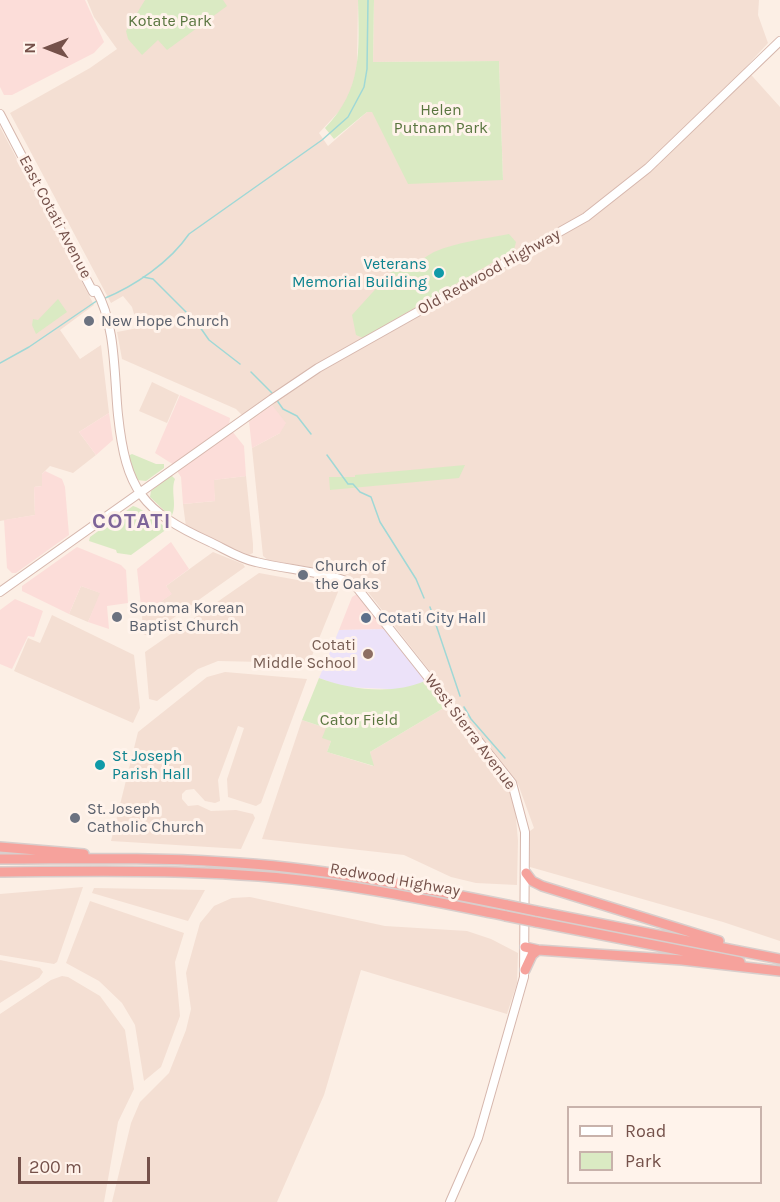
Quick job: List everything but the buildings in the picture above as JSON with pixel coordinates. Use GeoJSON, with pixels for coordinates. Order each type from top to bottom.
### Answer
{"type":"FeatureCollection","features":[{"type":"Feature","properties":{"kind":"highway"},"geometry":{"type":"LineString","coordinates":[[0,847],[86,854],[104,859]]}},
{"type":"Feature","properties":{"kind":"highway","name":"Redwood Highway"},"geometry":{"type":"LineString","coordinates":[[0,859],[224,862],[303,869],[393,882],[780,959]]}},
{"type":"Feature","properties":{"kind":"highway","name":"Redwood Highway"},"geometry":{"type":"LineString","coordinates":[[0,872],[153,870],[308,881],[384,892],[780,971]]}},
{"type":"Feature","properties":{"kind":"highway"},"geometry":{"type":"LineString","coordinates":[[0,877],[43,871]]}},
{"type":"Feature","properties":{"kind":"highway"},"geometry":{"type":"LineString","coordinates":[[526,873],[532,881],[542,886],[750,952]]}},
{"type":"Feature","properties":{"kind":"highway"},"geometry":{"type":"LineString","coordinates":[[526,888],[542,886]]}},
{"type":"Feature","properties":{"kind":"highway"},"geometry":{"type":"LineString","coordinates":[[525,947],[780,971]]}},
{"type":"Feature","properties":{"kind":"highway"},"geometry":{"type":"LineString","coordinates":[[525,970],[532,955],[538,950]]}},
{"type":"Feature","properties":{"kind":"main road","name":"Old Redwood Highway"},"geometry":{"type":"LineString","coordinates":[[0,592],[158,479],[165,470],[173,469],[275,397],[356,345],[586,218],[648,168],[780,41]]}},
{"type":"Feature","properties":{"kind":"main road","name":"East Cotati Avenue"},"geometry":{"type":"LineString","coordinates":[[0,114],[99,300],[110,335],[122,454],[139,492]]}},
{"type":"Feature","properties":{"kind":"main road","name":"West Sierra Avenue"},"geometry":{"type":"LineString","coordinates":[[139,492],[157,513],[176,525],[242,557],[254,562],[332,576],[354,584],[512,783],[525,832],[525,970],[478,1138],[450,1202]]}},
{"type":"Feature","properties":{"kind":"shaded area"},"geometry":{"type":"Polygon","coordinates":[[[0,0],[85,0],[104,42],[94,53],[12,95],[4,95],[0,87],[0,0]]]}},
{"type":"Feature","properties":{"kind":"shaded area"},"geometry":{"type":"Polygon","coordinates":[[[87,0],[358,0],[357,69],[353,89],[345,105],[319,133],[328,146],[367,112],[373,112],[503,180],[499,61],[373,62],[374,0],[759,0],[758,15],[768,43],[745,68],[780,107],[780,941],[723,922],[530,867],[530,831],[534,828],[518,784],[364,587],[350,576],[338,572],[268,560],[263,556],[252,448],[280,433],[272,405],[249,422],[236,409],[122,359],[117,332],[138,328],[132,307],[123,296],[111,303],[10,113],[90,68],[117,49],[94,17],[87,0]]]}},
{"type":"Feature","properties":{"kind":"shaded area"},"geometry":{"type":"Polygon","coordinates":[[[0,127],[94,305],[60,330],[80,359],[101,345],[109,413],[79,432],[96,455],[73,473],[50,466],[42,474],[42,486],[34,487],[35,515],[0,521],[0,127]]]}},
{"type":"Feature","properties":{"kind":"shaded area"},"geometry":{"type":"Polygon","coordinates":[[[152,382],[179,395],[167,423],[139,411],[152,382]]]}},
{"type":"Feature","properties":{"kind":"shaded area"},"geometry":{"type":"Polygon","coordinates":[[[180,395],[230,418],[229,425],[174,465],[155,453],[180,395]]]}},
{"type":"Feature","properties":{"kind":"shaded area"},"geometry":{"type":"Polygon","coordinates":[[[272,405],[286,423],[280,433],[252,448],[249,422],[272,405]]]}},
{"type":"Feature","properties":{"kind":"shaded area"},"geometry":{"type":"Polygon","coordinates":[[[109,413],[113,440],[96,455],[79,432],[109,413]]]}},
{"type":"Feature","properties":{"kind":"shaded area"},"geometry":{"type":"Polygon","coordinates":[[[232,431],[244,446],[246,476],[214,480],[215,501],[183,504],[181,477],[177,471],[232,431]]]}},
{"type":"Feature","properties":{"kind":"shaded area"},"geometry":{"type":"Polygon","coordinates":[[[45,471],[62,479],[65,487],[69,535],[16,573],[12,573],[7,568],[4,520],[35,515],[34,487],[42,486],[42,474],[45,471]]]}},
{"type":"Feature","properties":{"kind":"shaded area"},"geometry":{"type":"Polygon","coordinates":[[[246,476],[253,544],[253,553],[249,555],[186,527],[183,504],[215,501],[213,480],[246,476]]]}},
{"type":"Feature","properties":{"kind":"shaded area"},"geometry":{"type":"Polygon","coordinates":[[[171,542],[189,569],[166,586],[172,594],[142,615],[137,569],[171,542]]]}},
{"type":"Feature","properties":{"kind":"shaded area"},"geometry":{"type":"Polygon","coordinates":[[[77,547],[121,565],[126,570],[128,603],[107,606],[109,629],[88,622],[100,593],[81,586],[69,614],[22,591],[22,586],[77,547]]]}},
{"type":"Feature","properties":{"kind":"shaded area"},"geometry":{"type":"Polygon","coordinates":[[[213,552],[243,564],[245,567],[148,636],[143,634],[142,615],[171,594],[166,586],[213,552]]]}},
{"type":"Feature","properties":{"kind":"shaded area"},"geometry":{"type":"Polygon","coordinates":[[[259,573],[336,587],[338,592],[309,663],[218,661],[198,669],[157,701],[149,699],[145,652],[259,573]]]}},
{"type":"Feature","properties":{"kind":"shaded area"},"geometry":{"type":"Polygon","coordinates":[[[81,586],[101,593],[88,622],[69,614],[81,586]]]}},
{"type":"Feature","properties":{"kind":"shaded area"},"geometry":{"type":"Polygon","coordinates":[[[357,594],[389,629],[339,630],[352,597],[357,594]]]}},
{"type":"Feature","properties":{"kind":"shaded area"},"geometry":{"type":"Polygon","coordinates":[[[15,599],[43,611],[34,637],[28,636],[12,669],[0,664],[0,610],[15,599]]]}},
{"type":"Feature","properties":{"kind":"shaded area"},"geometry":{"type":"Polygon","coordinates":[[[52,615],[134,655],[140,708],[133,723],[14,671],[28,638],[40,643],[52,615]]]}},
{"type":"Feature","properties":{"kind":"shaded area","name":"Cotati Middle School"},"geometry":{"type":"Polygon","coordinates":[[[389,629],[425,681],[407,689],[390,689],[344,687],[319,678],[339,630],[389,629]]]}},
{"type":"Feature","properties":{"kind":"shaded area"},"geometry":{"type":"Polygon","coordinates":[[[225,672],[307,679],[261,803],[256,806],[228,797],[227,779],[244,728],[238,726],[218,780],[220,801],[215,803],[205,801],[194,789],[186,790],[182,794],[182,799],[188,806],[198,805],[211,811],[236,810],[253,814],[255,818],[241,849],[111,841],[138,732],[207,677],[225,672]]]}},
{"type":"Feature","properties":{"kind":"shaded area"},"geometry":{"type":"Polygon","coordinates":[[[447,706],[506,784],[515,806],[518,841],[517,885],[476,883],[451,877],[404,855],[262,839],[302,720],[326,728],[331,741],[327,752],[373,766],[370,752],[447,706]]]}},
{"type":"Feature","properties":{"kind":"shaded area"},"geometry":{"type":"Polygon","coordinates":[[[83,887],[57,962],[54,964],[0,955],[0,894],[83,887]]]}},
{"type":"Feature","properties":{"kind":"shaded area"},"geometry":{"type":"Polygon","coordinates":[[[94,888],[205,890],[188,921],[92,893],[94,888]]]}},
{"type":"Feature","properties":{"kind":"shaded area"},"geometry":{"type":"Polygon","coordinates":[[[250,897],[385,926],[467,931],[491,939],[518,953],[517,983],[507,1014],[361,970],[324,1095],[277,1202],[112,1202],[131,1123],[140,1102],[169,1073],[186,1030],[191,1009],[186,973],[200,923],[214,906],[232,898],[250,897]]]}},
{"type":"Feature","properties":{"kind":"shaded area"},"geometry":{"type":"Polygon","coordinates":[[[90,901],[184,933],[175,962],[180,1016],[161,1067],[144,1081],[135,1025],[122,1003],[99,981],[66,963],[90,901]]]}},
{"type":"Feature","properties":{"kind":"shaded area"},"geometry":{"type":"Polygon","coordinates":[[[0,960],[40,968],[43,972],[39,978],[0,1003],[0,960]]]}},
{"type":"Feature","properties":{"kind":"shaded area"},"geometry":{"type":"Polygon","coordinates":[[[62,976],[68,977],[100,996],[125,1030],[134,1089],[118,1122],[104,1202],[0,1202],[0,1014],[51,980],[62,976]]]}},
{"type":"Feature","properties":{"kind":"green space","name":"Kotate Park"},"geometry":{"type":"Polygon","coordinates":[[[145,0],[223,0],[227,6],[167,50],[158,40],[142,55],[128,39],[126,31],[145,0]]]}},
{"type":"Feature","properties":{"kind":"green space","name":"Helen Putnam Park"},"geometry":{"type":"Polygon","coordinates":[[[358,0],[374,0],[373,62],[499,61],[503,180],[408,184],[372,112],[367,112],[334,139],[325,128],[346,99],[352,84],[358,53],[358,0]]]}},
{"type":"Feature","properties":{"kind":"green space"},"geometry":{"type":"Polygon","coordinates":[[[509,234],[516,242],[514,250],[363,338],[356,335],[352,315],[392,271],[409,268],[434,252],[452,246],[509,234]]]}},
{"type":"Feature","properties":{"kind":"green space"},"geometry":{"type":"Polygon","coordinates":[[[58,299],[67,312],[36,334],[32,325],[33,319],[38,320],[58,299]]]}},
{"type":"Feature","properties":{"kind":"green space"},"geometry":{"type":"Polygon","coordinates":[[[132,454],[156,464],[164,464],[164,468],[146,481],[137,480],[128,456],[132,454]]]}},
{"type":"Feature","properties":{"kind":"green space"},"geometry":{"type":"Polygon","coordinates":[[[465,465],[459,478],[330,490],[329,477],[355,477],[355,475],[465,465]]]}},
{"type":"Feature","properties":{"kind":"green space"},"geometry":{"type":"Polygon","coordinates":[[[171,475],[175,479],[174,508],[171,517],[150,497],[151,491],[171,475]]]}},
{"type":"Feature","properties":{"kind":"green space"},"geometry":{"type":"Polygon","coordinates":[[[133,506],[167,529],[131,555],[117,553],[116,550],[89,541],[90,537],[133,506]]]}},
{"type":"Feature","properties":{"kind":"green space","name":"Cator Field"},"geometry":{"type":"Polygon","coordinates":[[[319,678],[345,686],[372,689],[399,688],[425,681],[447,706],[370,752],[374,766],[327,752],[331,741],[322,738],[326,728],[302,720],[319,678]]]}},
{"type":"Feature","properties":{"kind":"waterway"},"geometry":{"type":"LineString","coordinates":[[103,299],[151,272],[172,254],[189,234],[322,140],[348,117],[364,87],[367,69],[368,0]]}},
{"type":"Feature","properties":{"kind":"waterway"},"geometry":{"type":"LineString","coordinates":[[143,277],[153,279],[186,312]]}},
{"type":"Feature","properties":{"kind":"waterway"},"geometry":{"type":"LineString","coordinates":[[0,363],[29,347],[98,300]]}},
{"type":"Feature","properties":{"kind":"waterway"},"geometry":{"type":"LineString","coordinates":[[195,320],[209,340],[240,364]]}},
{"type":"Feature","properties":{"kind":"waterway"},"geometry":{"type":"LineString","coordinates":[[251,372],[274,395]]}},
{"type":"Feature","properties":{"kind":"waterway"},"geometry":{"type":"LineString","coordinates":[[276,399],[283,409],[297,416],[311,434]]}},
{"type":"Feature","properties":{"kind":"waterway"},"geometry":{"type":"LineString","coordinates":[[327,455],[348,484],[353,484],[360,492],[371,497],[380,522],[416,579],[424,598]]}},
{"type":"Feature","properties":{"kind":"waterway"},"geometry":{"type":"LineString","coordinates":[[430,607],[460,696]]}},
{"type":"Feature","properties":{"kind":"waterway"},"geometry":{"type":"LineString","coordinates":[[464,707],[471,719],[505,758]]}},
{"type":"Feature","properties":{"kind":"place","name":"Veterans Memorial Building"},"geometry":{"type":"Point","coordinates":[439,273]}},
{"type":"Feature","properties":{"kind":"place","name":"New Hope Church"},"geometry":{"type":"Point","coordinates":[89,321]}},
{"type":"Feature","properties":{"kind":"place","name":"Church of the Oaks"},"geometry":{"type":"Point","coordinates":[303,575]}},
{"type":"Feature","properties":{"kind":"place","name":"Sonoma Korean Baptist Church"},"geometry":{"type":"Point","coordinates":[117,617]}},
{"type":"Feature","properties":{"kind":"place","name":"Cotati City Hall"},"geometry":{"type":"Point","coordinates":[366,618]}},
{"type":"Feature","properties":{"kind":"place","name":"Cotati Middle School"},"geometry":{"type":"Point","coordinates":[368,654]}},
{"type":"Feature","properties":{"kind":"place","name":"St Joseph Parish Hall"},"geometry":{"type":"Point","coordinates":[100,765]}},
{"type":"Feature","properties":{"kind":"place","name":"St. Joseph Catholic Church"},"geometry":{"type":"Point","coordinates":[75,818]}},
{"type":"Feature","properties":{"kind":"district","name":"COTATI"},"geometry":{"type":"Point","coordinates":[132,522]}}]}
